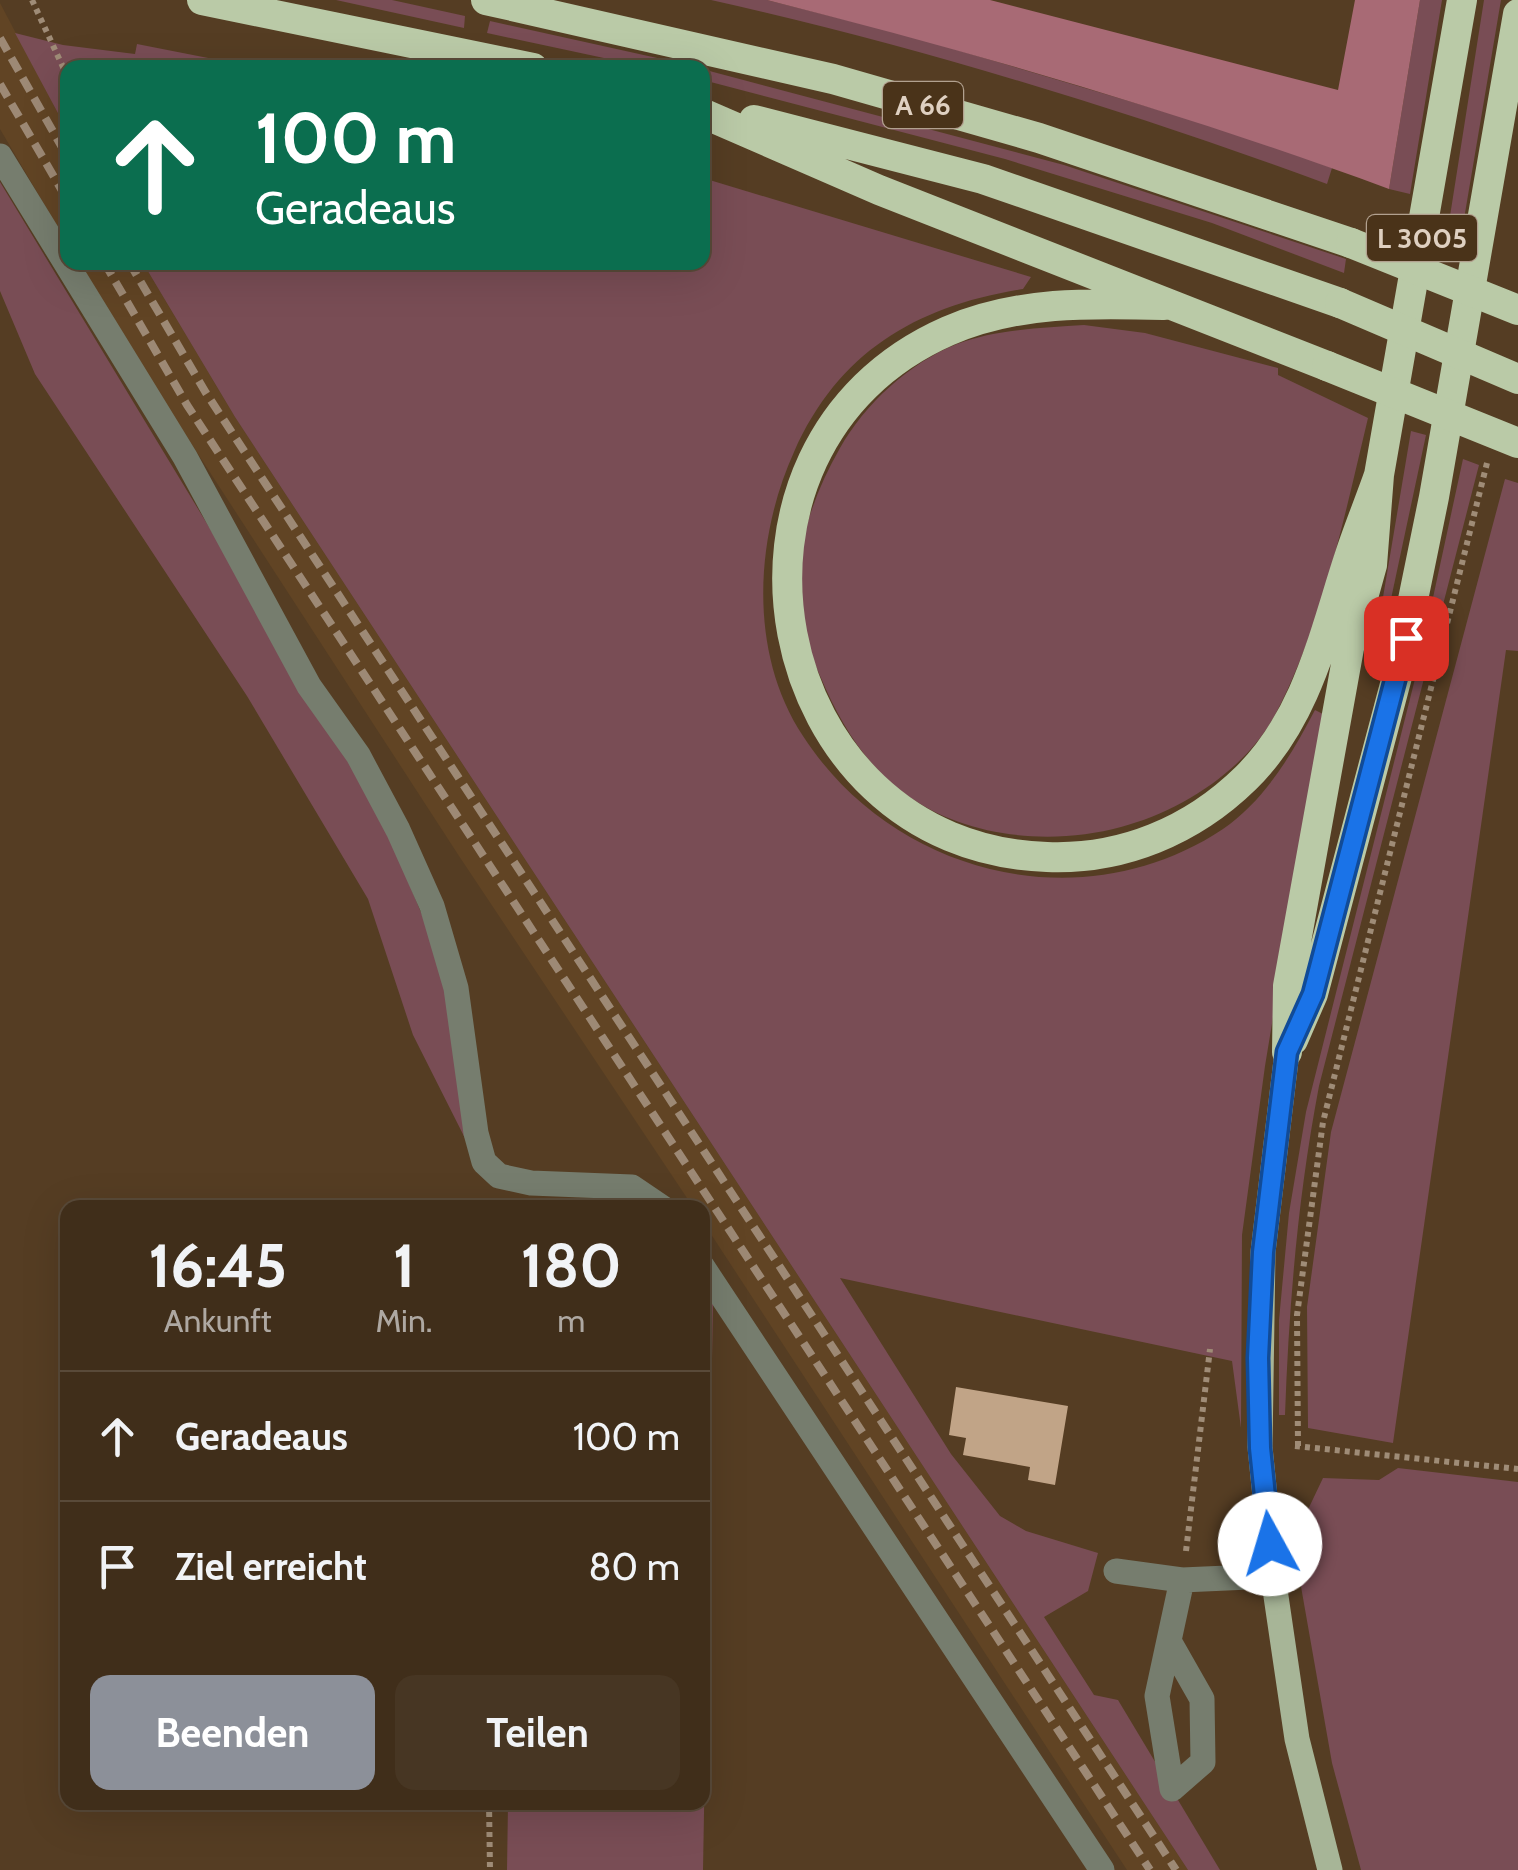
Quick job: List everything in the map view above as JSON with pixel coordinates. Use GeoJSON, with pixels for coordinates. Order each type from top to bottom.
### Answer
{"type":"FeatureCollection","features":[{"type":"Feature","properties":{"kind":"highway"},"geometry":{"type":"LineString","coordinates":[[202,0],[495,60]]}},
{"type":"Feature","properties":{"kind":"highway","name":"A 66"},"geometry":{"type":"LineString","coordinates":[[486,0],[667,39],[870,90],[1180,182],[1351,243],[1518,310]]}},
{"type":"Feature","properties":{"kind":"highway","name":"L 3005"},"geometry":{"type":"LineString","coordinates":[[1287,1052],[1288,986],[1349,648],[1372,564],[1379,476],[1462,0]]}},
{"type":"Feature","properties":{"kind":"highway","name":"L 3005"},"geometry":{"type":"LineString","coordinates":[[1287,1052],[1313,994],[1398,673],[1434,497],[1518,14]]}},
{"type":"Feature","properties":{"kind":"highway","name":"A 66"},"geometry":{"type":"LineString","coordinates":[[710,112],[983,178],[1340,303],[1518,379]]}},
{"type":"Feature","properties":{"kind":"highway"},"geometry":{"type":"LineString","coordinates":[[710,113],[1164,304],[1518,443]]}},
{"type":"Feature","properties":{"kind":"highway"},"geometry":{"type":"LineString","coordinates":[[1164,304],[1040,306],[947,331],[905,354],[869,384],[838,420],[812,461],[796,505],[786,552],[785,600],[792,647],[808,692],[830,734],[860,772],[896,804],[936,829],[980,847],[1027,857],[1075,858],[1122,852],[1166,834],[1207,810],[1247,778],[1294,713],[1315,668],[1348,558],[1379,476]]}},
{"type":"Feature","properties":{"kind":"main road"},"geometry":{"type":"LineString","coordinates":[[1287,1052],[1263,1252],[1258,1358],[1260,1448],[1273,1576],[1298,1739],[1330,1870]]}},
{"type":"Feature","properties":{"kind":"lane"},"geometry":{"type":"LineString","coordinates":[[0,156],[60,254]]}},
{"type":"Feature","properties":{"kind":"lane"},"geometry":{"type":"LineString","coordinates":[[70,270],[185,458],[309,686],[358,755],[398,830],[432,906],[456,988],[476,1133],[484,1162],[499,1176],[531,1184],[632,1188],[651,1200]]}},
{"type":"Feature","properties":{"kind":"lane"},"geometry":{"type":"LineString","coordinates":[[710,1278],[1102,1870]]}},
{"type":"Feature","properties":{"kind":"lane"},"geometry":{"type":"LineString","coordinates":[[1116,1571],[1182,1580],[1273,1576]]}},
{"type":"Feature","properties":{"kind":"lane"},"geometry":{"type":"LineString","coordinates":[[1169,1641],[1202,1699],[1203,1762],[1172,1789],[1157,1696],[1182,1580]]}},
{"type":"Feature","properties":{"kind":"path"},"geometry":{"type":"LineString","coordinates":[[32,0],[60,61]]}},
{"type":"Feature","properties":{"kind":"path"},"geometry":{"type":"LineString","coordinates":[[1486,468],[1323,1122],[1296,1314],[1298,1446],[1518,1469]]}},
{"type":"Feature","properties":{"kind":"path"},"geometry":{"type":"LineString","coordinates":[[1182,1580],[1210,1349]]}},
{"type":"Feature","properties":{"kind":"path"},"geometry":{"type":"LineString","coordinates":[[490,1810],[490,1870]]}},
{"type":"Feature","properties":{"kind":"shaded area"},"geometry":{"type":"Polygon","coordinates":[[[336,0],[392,0],[465,16],[464,28],[336,0]]]}},
{"type":"Feature","properties":{"kind":"shaded area"},"geometry":{"type":"Polygon","coordinates":[[[711,0],[767,0],[910,36],[1253,138],[1332,168],[1327,184],[1022,82],[867,38],[711,0]]]}},
{"type":"Feature","properties":{"kind":"shaded area"},"geometry":{"type":"Polygon","coordinates":[[[767,0],[990,0],[1338,90],[1355,0],[1420,0],[1389,189],[1081,86],[767,0]]]}},
{"type":"Feature","properties":{"kind":"shaded area"},"geometry":{"type":"Polygon","coordinates":[[[1420,0],[1442,0],[1410,194],[1389,189],[1420,0]]]}},
{"type":"Feature","properties":{"kind":"shaded area"},"geometry":{"type":"Polygon","coordinates":[[[1484,0],[1501,0],[1464,219],[1450,216],[1484,0]]]}},
{"type":"Feature","properties":{"kind":"shaded area"},"geometry":{"type":"Polygon","coordinates":[[[0,3],[60,117],[60,231],[0,129],[0,3]]]}},
{"type":"Feature","properties":{"kind":"shaded area"},"geometry":{"type":"Polygon","coordinates":[[[490,21],[666,60],[613,60],[487,33],[490,21]]]}},
{"type":"Feature","properties":{"kind":"shaded area"},"geometry":{"type":"Polygon","coordinates":[[[15,33],[63,45],[135,54],[137,44],[218,60],[60,60],[60,117],[15,33]]]}},
{"type":"Feature","properties":{"kind":"shaded area"},"geometry":{"type":"Polygon","coordinates":[[[710,71],[1064,165],[1346,259],[1344,273],[1212,223],[1005,159],[710,82],[710,71]]]}},
{"type":"Feature","properties":{"kind":"shaded area"},"geometry":{"type":"Polygon","coordinates":[[[710,180],[1031,277],[1023,289],[949,307],[916,321],[858,361],[834,386],[794,452],[771,521],[763,595],[766,632],[785,703],[803,736],[841,784],[887,822],[938,851],[994,870],[1052,878],[1111,874],[1168,858],[1223,829],[1252,804],[1287,759],[1315,710],[1323,714],[1265,1066],[1242,1235],[1241,1428],[1232,1361],[840,1278],[951,1454],[1000,1516],[1026,1531],[1098,1553],[1088,1591],[1044,1617],[1094,1695],[1118,1700],[1220,1870],[1188,1870],[235,417],[147,270],[710,270],[710,180]]]}},
{"type":"Feature","properties":{"kind":"shaded area"},"geometry":{"type":"Polygon","coordinates":[[[0,182],[375,801],[446,973],[479,1166],[413,1035],[368,899],[247,696],[35,374],[0,291],[0,182]]]}},
{"type":"Feature","properties":{"kind":"shaded area"},"geometry":{"type":"Polygon","coordinates":[[[83,270],[147,270],[235,417],[1188,1870],[1127,1870],[710,1233],[710,1200],[688,1200],[137,360],[83,270]]]}},
{"type":"Feature","properties":{"kind":"shaded area"},"geometry":{"type":"Polygon","coordinates":[[[1084,325],[1145,333],[1278,368],[1278,375],[1368,418],[1331,569],[1307,644],[1276,713],[1248,753],[1210,785],[1144,820],[1066,836],[1009,834],[981,829],[928,808],[890,782],[855,741],[828,694],[807,639],[798,582],[801,552],[813,506],[840,448],[875,401],[905,374],[939,352],[972,339],[1084,325]]]}},
{"type":"Feature","properties":{"kind":"shaded area"},"geometry":{"type":"Polygon","coordinates":[[[1411,431],[1426,435],[1388,613],[1380,615],[1411,431]]]}},
{"type":"Feature","properties":{"kind":"shaded area"},"geometry":{"type":"Polygon","coordinates":[[[1463,459],[1479,465],[1319,1086],[1296,1250],[1285,1415],[1279,1415],[1279,1320],[1289,1213],[1306,1112],[1418,667],[1463,459]]]}},
{"type":"Feature","properties":{"kind":"shaded area"},"geometry":{"type":"Polygon","coordinates":[[[1505,479],[1518,483],[1518,651],[1506,650],[1393,1443],[1308,1428],[1307,1307],[1331,1132],[1505,479]]]}},
{"type":"Feature","properties":{"kind":"shaded area"},"geometry":{"type":"Polygon","coordinates":[[[710,1302],[713,1303],[710,1473],[710,1302]]]}},
{"type":"Feature","properties":{"kind":"shaded area"},"geometry":{"type":"Polygon","coordinates":[[[1398,1468],[1518,1482],[1518,1870],[1361,1870],[1332,1763],[1293,1541],[1323,1478],[1379,1480],[1398,1468]]]}},
{"type":"Feature","properties":{"kind":"shaded area"},"geometry":{"type":"Polygon","coordinates":[[[508,1810],[704,1810],[703,1870],[507,1870],[508,1810]]]}},
{"type":"Feature","properties":{"kind":"building"},"geometry":{"type":"Polygon","coordinates":[[[956,1387],[1068,1406],[1055,1485],[1028,1480],[1030,1467],[963,1455],[966,1438],[949,1435],[956,1387]]]}},
{"type":"Feature","properties":{"kind":"railway"},"geometry":{"type":"LineString","coordinates":[[0,38],[60,144]]}},
{"type":"Feature","properties":{"kind":"railway"},"geometry":{"type":"LineString","coordinates":[[0,84],[60,187]]}},
{"type":"Feature","properties":{"kind":"railway"},"geometry":{"type":"LineString","coordinates":[[109,270],[187,405],[710,1200]]}},
{"type":"Feature","properties":{"kind":"railway"},"geometry":{"type":"LineString","coordinates":[[134,270],[206,393],[1176,1870]]}},
{"type":"Feature","properties":{"kind":"railway"},"geometry":{"type":"LineString","coordinates":[[710,1201],[1150,1870]]}},
{"type":"Feature","properties":{"kind":"route"},"geometry":{"type":"LineString","coordinates":[[1270,1544],[1260,1448],[1258,1358],[1263,1252],[1287,1052],[1313,994],[1406,638]]}}]}
